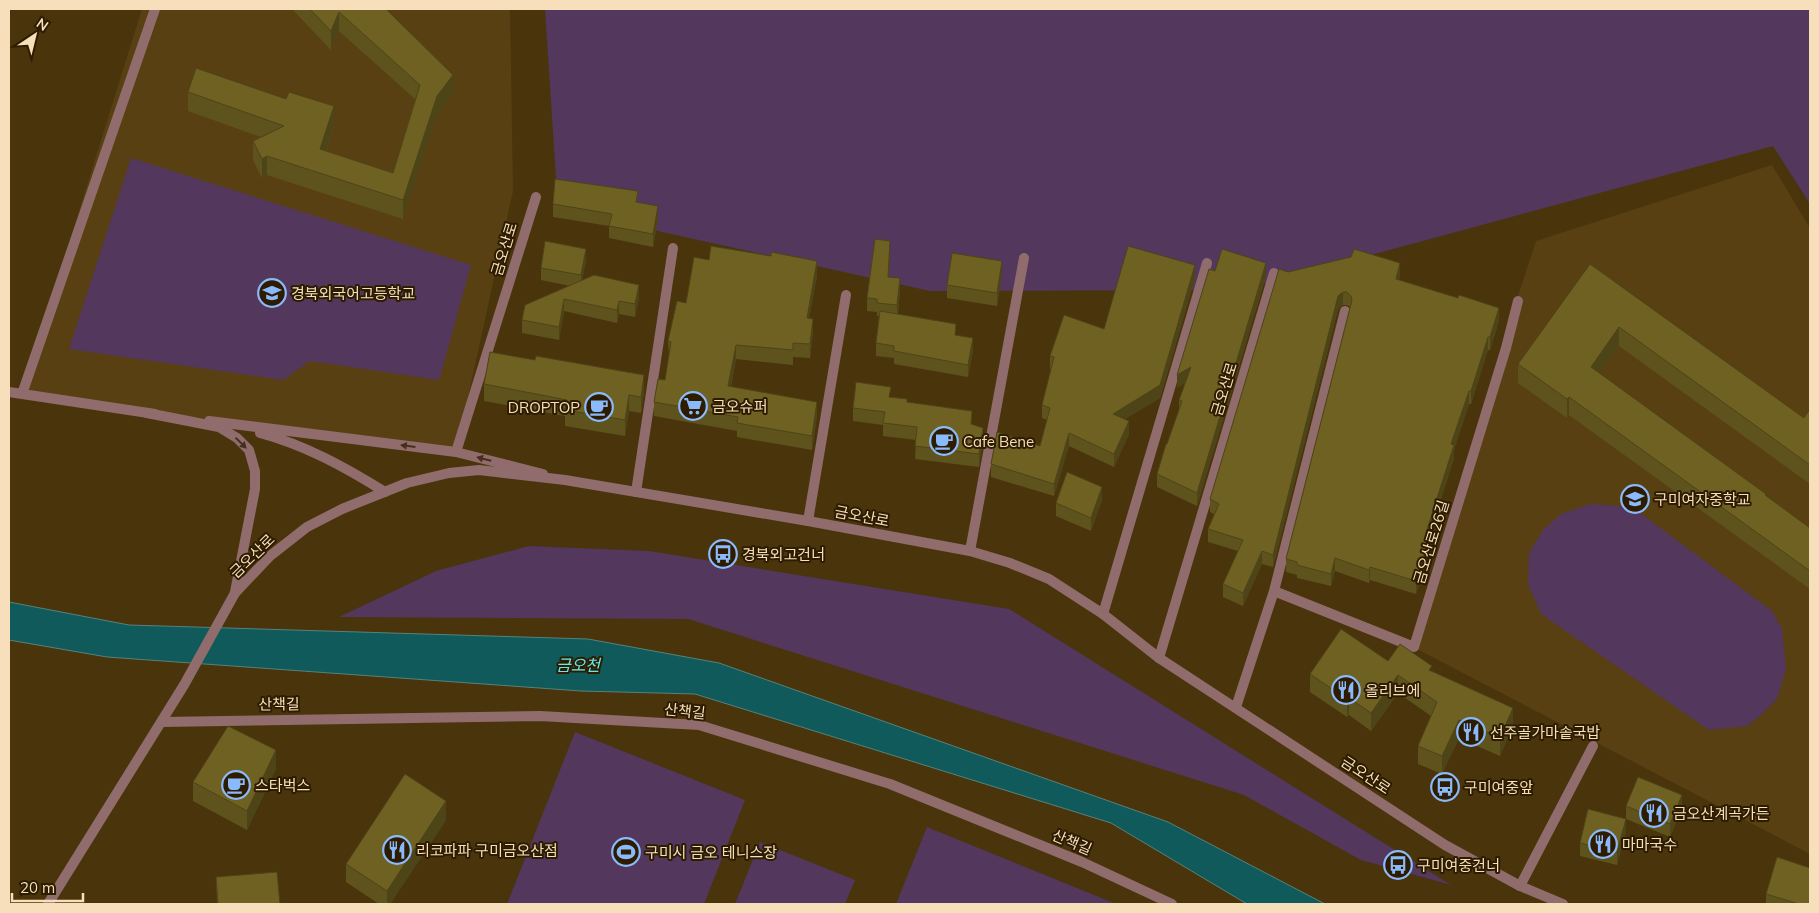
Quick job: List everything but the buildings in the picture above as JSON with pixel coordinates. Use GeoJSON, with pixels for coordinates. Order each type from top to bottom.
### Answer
{"type":"FeatureCollection","features":[{"type":"Feature","properties":{"kind":"street"},"geometry":{"type":"LineString","coordinates":[[22,394],[155,9]]}},
{"type":"Feature","properties":{"kind":"street","name":"금오산로"},"geometry":{"type":"LineString","coordinates":[[456,452],[536,197]]}},
{"type":"Feature","properties":{"kind":"street"},"geometry":{"type":"LineString","coordinates":[[636,492],[673,248]]}},
{"type":"Feature","properties":{"kind":"street"},"geometry":{"type":"LineString","coordinates":[[970,551],[1024,258]]}},
{"type":"Feature","properties":{"kind":"street"},"geometry":{"type":"LineString","coordinates":[[1102,614],[1207,263]]}},
{"type":"Feature","properties":{"kind":"street","name":"금오산로"},"geometry":{"type":"LineString","coordinates":[[1159,658],[1274,273]]}},
{"type":"Feature","properties":{"kind":"street"},"geometry":{"type":"LineString","coordinates":[[808,520],[846,295]]}},
{"type":"Feature","properties":{"kind":"street","name":"금오산로26길"},"geometry":{"type":"LineString","coordinates":[[1274,591],[1414,647],[1506,348],[1518,301]]}},
{"type":"Feature","properties":{"kind":"street"},"geometry":{"type":"LineString","coordinates":[[1236,707],[1274,591],[1345,311]]}},
{"type":"Feature","properties":{"kind":"street"},"geometry":{"type":"LineString","coordinates":[[9,392],[146,413],[456,452],[566,480]]}},
{"type":"Feature","properties":{"kind":"street"},"geometry":{"type":"LineString","coordinates":[[146,413],[219,426],[237,438],[249,450],[255,471],[255,489],[235,593]]}},
{"type":"Feature","properties":{"kind":"street"},"geometry":{"type":"LineString","coordinates":[[223,423],[271,436],[305,448],[352,471],[385,492]]}},
{"type":"Feature","properties":{"kind":"street","name":"금오산로"},"geometry":{"type":"LineString","coordinates":[[48,904],[125,778],[162,722],[235,593],[270,556],[307,527],[342,509],[408,483],[440,475],[479,470],[566,480],[808,520],[970,551],[1010,562],[1049,579],[1102,614],[1159,658],[1445,846],[1520,886],[1563,904]]}},
{"type":"Feature","properties":{"kind":"street","name":"산책길"},"geometry":{"type":"LineString","coordinates":[[162,722],[540,716],[699,725],[890,784],[1082,862],[1172,904]]}},
{"type":"Feature","properties":{"kind":"street"},"geometry":{"type":"LineString","coordinates":[[1520,886],[1593,746]]}},
{"type":"Feature","properties":{"kind":"shaded area","name":"경북외국어고등학교"},"geometry":{"type":"Polygon","coordinates":[[[142,9],[510,9],[513,191],[456,452],[225,420],[147,413],[22,394],[142,9]]]}},
{"type":"Feature","properties":{"kind":"shaded area"},"geometry":{"type":"Polygon","coordinates":[[[545,9],[1810,9],[1810,204],[1773,146],[1242,290],[930,291],[558,209],[545,9]]]}},
{"type":"Feature","properties":{"kind":"shaded area"},"geometry":{"type":"Polygon","coordinates":[[[131,158],[471,265],[439,380],[310,361],[283,380],[69,349],[131,158]]]}},
{"type":"Feature","properties":{"kind":"shaded area","name":"구미여자중학교"},"geometry":{"type":"Polygon","coordinates":[[[1772,165],[1810,228],[1810,854],[1417,649],[1516,302],[1536,241],[1772,165]]]}},
{"type":"Feature","properties":{"kind":"shaded area"},"geometry":{"type":"Polygon","coordinates":[[[1590,504],[1632,507],[1772,611],[1782,629],[1786,668],[1777,699],[1747,726],[1709,730],[1541,614],[1528,584],[1529,553],[1543,530],[1561,514],[1590,504]]]}},
{"type":"Feature","properties":{"kind":"shaded area"},"geometry":{"type":"Polygon","coordinates":[[[529,546],[649,551],[1009,609],[1451,885],[1361,860],[1244,795],[688,619],[339,617],[436,571],[529,546]]]}},
{"type":"Feature","properties":{"kind":"shaded area","name":"구미시 금오 테니스장"},"geometry":{"type":"Polygon","coordinates":[[[575,732],[745,800],[704,904],[507,904],[575,732]]]}},
{"type":"Feature","properties":{"kind":"shaded area"},"geometry":{"type":"Polygon","coordinates":[[[927,827],[1116,904],[896,904],[927,827]]]}},
{"type":"Feature","properties":{"kind":"shaded area"},"geometry":{"type":"Polygon","coordinates":[[[760,842],[855,880],[845,904],[735,904],[760,842]]]}},
{"type":"Feature","properties":{"kind":"water","name":"금오천"},"geometry":{"type":"Polygon","coordinates":[[[9,602],[129,625],[588,639],[719,663],[1168,822],[1325,904],[1247,904],[1111,823],[695,694],[581,691],[107,657],[9,640],[9,602]]]}},
{"type":"Feature","properties":{"kind":"place","name":"경북외국어고등학교"},"geometry":{"type":"Point","coordinates":[272,293]}},
{"type":"Feature","properties":{"kind":"place","name":"금오슈퍼"},"geometry":{"type":"Point","coordinates":[693,406]}},
{"type":"Feature","properties":{"kind":"place","name":"DROPTOP"},"geometry":{"type":"Point","coordinates":[599,407]}},
{"type":"Feature","properties":{"kind":"place","name":"Cafe Bene"},"geometry":{"type":"Point","coordinates":[944,441]}},
{"type":"Feature","properties":{"kind":"place","name":"구미여자중학교"},"geometry":{"type":"Point","coordinates":[1635,499]}},
{"type":"Feature","properties":{"kind":"place","name":"경북외고건너"},"geometry":{"type":"Point","coordinates":[723,554]}},
{"type":"Feature","properties":{"kind":"place","name":"올리브에"},"geometry":{"type":"Point","coordinates":[1346,690]}},
{"type":"Feature","properties":{"kind":"place","name":"선주골가마솥국밥"},"geometry":{"type":"Point","coordinates":[1471,732]}},
{"type":"Feature","properties":{"kind":"place","name":"스타벅스"},"geometry":{"type":"Point","coordinates":[236,785]}},
{"type":"Feature","properties":{"kind":"place","name":"구미여중앞"},"geometry":{"type":"Point","coordinates":[1445,787]}},
{"type":"Feature","properties":{"kind":"place","name":"금오산계곡가든"},"geometry":{"type":"Point","coordinates":[1654,813]}},
{"type":"Feature","properties":{"kind":"place","name":"마마국수"},"geometry":{"type":"Point","coordinates":[1603,844]}},
{"type":"Feature","properties":{"kind":"place","name":"리코파파 구미금오산점"},"geometry":{"type":"Point","coordinates":[397,850]}},
{"type":"Feature","properties":{"kind":"place","name":"구미시 금오 테니스장"},"geometry":{"type":"Point","coordinates":[626,852]}},
{"type":"Feature","properties":{"kind":"place","name":"구미여중건너"},"geometry":{"type":"Point","coordinates":[1398,865]}}]}
